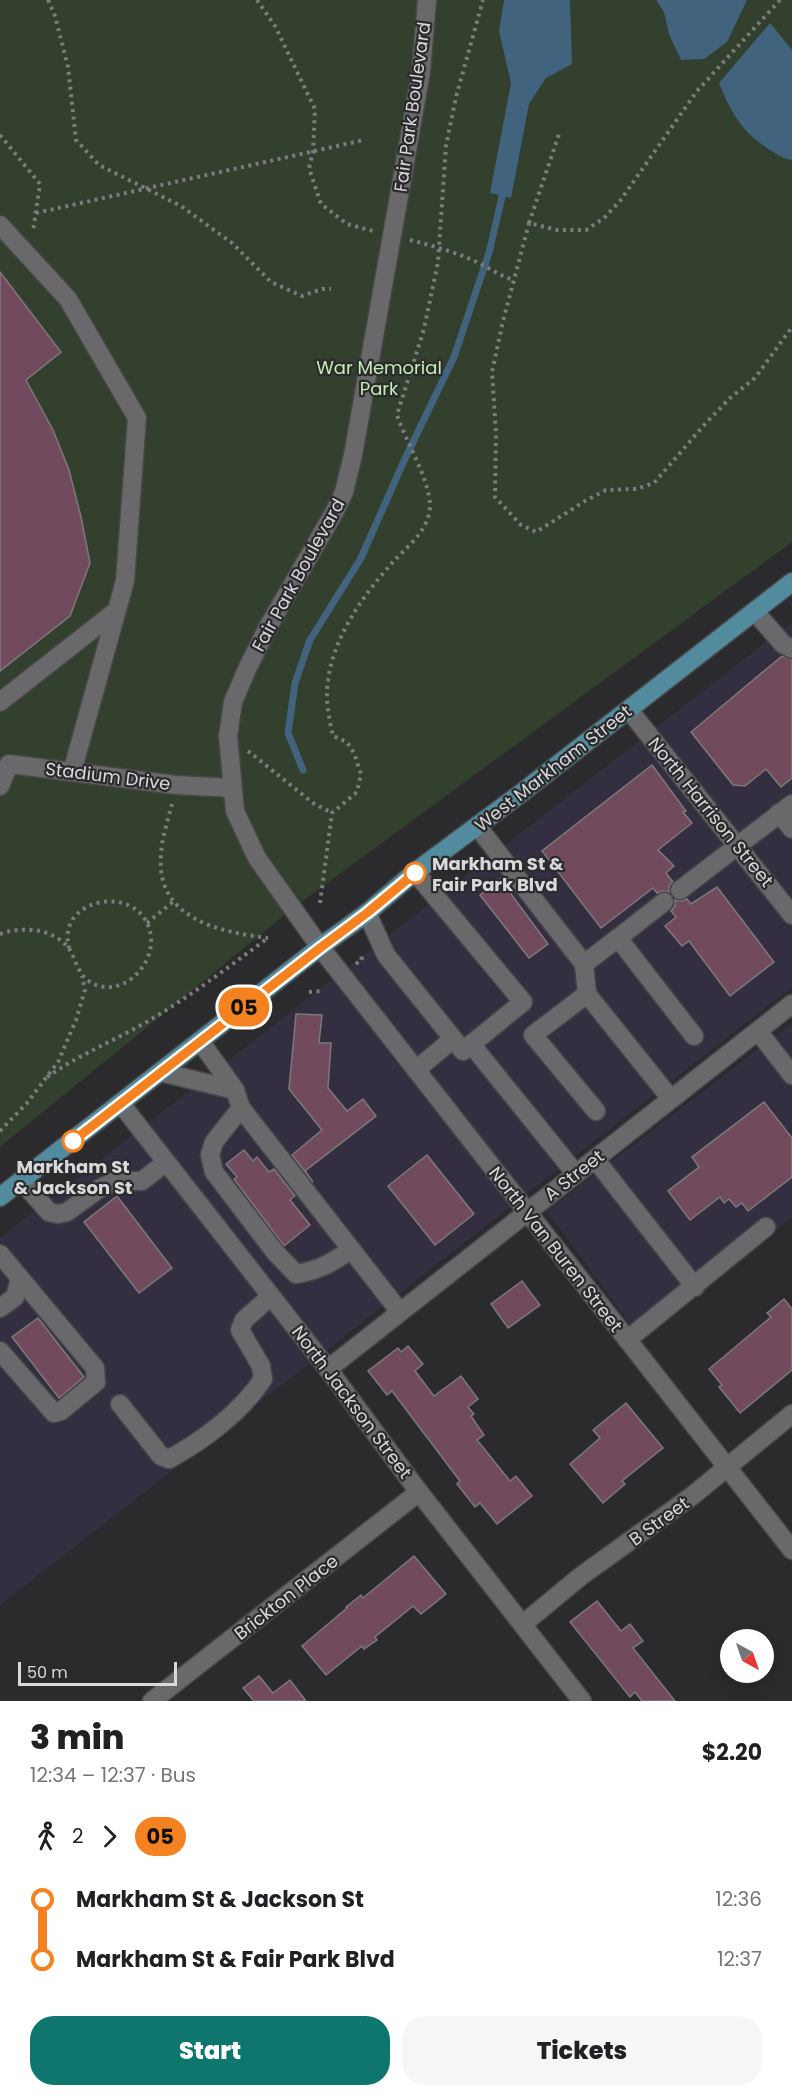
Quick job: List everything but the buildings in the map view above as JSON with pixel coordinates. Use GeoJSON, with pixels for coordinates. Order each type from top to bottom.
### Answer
{"type":"FeatureCollection","features":[{"type":"Feature","properties":{"kind":"main road","name":"West Markham Street"},"geometry":{"type":"LineString","coordinates":[[0,1197],[367,913],[415,872],[629,710],[792,582]]}},
{"type":"Feature","properties":{"kind":"street","name":"Fair Park Boulevard"},"geometry":{"type":"LineString","coordinates":[[320,948],[257,858],[235,811],[228,736],[233,702],[247,669],[344,492],[362,412],[421,72],[427,0]]}},
{"type":"Feature","properties":{"kind":"street"},"geometry":{"type":"LineString","coordinates":[[0,225],[68,298],[137,418],[125,580],[72,772]]}},
{"type":"Feature","properties":{"kind":"street"},"geometry":{"type":"LineString","coordinates":[[0,702],[116,612]]}},
{"type":"Feature","properties":{"kind":"street"},"geometry":{"type":"LineString","coordinates":[[755,612],[783,644],[792,649]]}},
{"type":"Feature","properties":{"kind":"street","name":"North Harrison Street"},"geometry":{"type":"LineString","coordinates":[[629,710],[792,915]]}},
{"type":"Feature","properties":{"kind":"street","name":"Stadium Drive"},"geometry":{"type":"LineString","coordinates":[[0,786],[4,763],[176,785],[232,788]]}},
{"type":"Feature","properties":{"kind":"street"},"geometry":{"type":"LineString","coordinates":[[680,890],[786,808],[792,829]]}},
{"type":"Feature","properties":{"kind":"street"},"geometry":{"type":"LineString","coordinates":[[477,826],[584,964],[587,994],[671,1099]]}},
{"type":"Feature","properties":{"kind":"street"},"geometry":{"type":"LineString","coordinates":[[367,913],[386,955],[463,1051],[523,1002],[415,872]]}},
{"type":"Feature","properties":{"kind":"street"},"geometry":{"type":"LineString","coordinates":[[584,964],[664,902]]}},
{"type":"Feature","properties":{"kind":"street"},"geometry":{"type":"LineString","coordinates":[[618,938],[694,1036]]}},
{"type":"Feature","properties":{"kind":"street","name":"North Van Buren Street"},"geometry":{"type":"LineString","coordinates":[[320,948],[792,1550]]}},
{"type":"Feature","properties":{"kind":"street"},"geometry":{"type":"LineString","coordinates":[[587,994],[533,1035],[596,1111]]}},
{"type":"Feature","properties":{"kind":"street","name":"A Street"},"geometry":{"type":"LineString","coordinates":[[328,1369],[792,1004]]}},
{"type":"Feature","properties":{"kind":"street"},"geometry":{"type":"LineString","coordinates":[[758,1030],[792,1075]]}},
{"type":"Feature","properties":{"kind":"street"},"geometry":{"type":"LineString","coordinates":[[416,1070],[453,1039]]}},
{"type":"Feature","properties":{"kind":"street"},"geometry":{"type":"LineString","coordinates":[[200,1041],[235,1090],[241,1108],[400,1312]]}},
{"type":"Feature","properties":{"kind":"street"},"geometry":{"type":"LineString","coordinates":[[471,1044],[576,1174]]}},
{"type":"Feature","properties":{"kind":"street"},"geometry":{"type":"LineString","coordinates":[[160,1072],[235,1090]]}},
{"type":"Feature","properties":{"kind":"street","name":"North Jackson Street"},"geometry":{"type":"LineString","coordinates":[[121,1104],[328,1369],[419,1492],[582,1701]]}},
{"type":"Feature","properties":{"kind":"street"},"geometry":{"type":"LineString","coordinates":[[241,1108],[214,1142],[210,1155],[214,1172],[275,1252],[296,1274],[327,1266],[351,1250]]}},
{"type":"Feature","properties":{"kind":"street"},"geometry":{"type":"LineString","coordinates":[[595,1159],[695,1287]]}},
{"type":"Feature","properties":{"kind":"street"},"geometry":{"type":"LineString","coordinates":[[21,1180],[49,1212],[58,1214],[67,1212],[99,1189],[115,1181],[142,1181],[166,1162]]}},
{"type":"Feature","properties":{"kind":"street"},"geometry":{"type":"LineString","coordinates":[[627,1340],[766,1227]]}},
{"type":"Feature","properties":{"kind":"street"},"geometry":{"type":"LineString","coordinates":[[0,1254],[95,1368],[96,1382],[61,1411],[54,1413],[0,1351]]}},
{"type":"Feature","properties":{"kind":"street"},"geometry":{"type":"LineString","coordinates":[[0,1308],[15,1297],[20,1278]]}},
{"type":"Feature","properties":{"kind":"street"},"geometry":{"type":"LineString","coordinates":[[120,1404],[161,1456],[169,1459],[187,1450],[252,1395],[263,1379],[261,1366],[240,1330],[244,1320],[271,1296]]}},
{"type":"Feature","properties":{"kind":"street","name":"B Street"},"geometry":{"type":"LineString","coordinates":[[524,1624],[581,1576],[692,1496],[792,1414]]}},
{"type":"Feature","properties":{"kind":"street","name":"Brickton Place"},"geometry":{"type":"LineString","coordinates":[[152,1701],[419,1492]]}},
{"type":"Feature","properties":{"kind":"path"},"geometry":{"type":"LineString","coordinates":[[48,0],[56,16],[68,67],[76,140],[99,165],[181,206],[232,243],[271,282],[302,296],[322,289],[331,289]]}},
{"type":"Feature","properties":{"kind":"path"},"geometry":{"type":"LineString","coordinates":[[257,0],[275,26],[315,109],[313,152],[309,168],[321,204],[347,224],[374,231]]}},
{"type":"Feature","properties":{"kind":"path"},"geometry":{"type":"LineString","coordinates":[[320,903],[332,813],[357,792],[361,774],[354,753],[347,742],[333,736],[328,709],[328,681],[334,653],[337,644],[367,595],[424,527],[430,507],[426,486],[396,415],[424,329],[438,262],[446,146],[456,97],[483,0]]}},
{"type":"Feature","properties":{"kind":"path"},"geometry":{"type":"LineString","coordinates":[[529,224],[557,230],[586,230],[604,218],[620,201],[696,91],[778,1]]}},
{"type":"Feature","properties":{"kind":"path"},"geometry":{"type":"LineString","coordinates":[[559,134],[513,280],[492,372],[496,433],[495,497],[521,525],[537,532],[606,490],[636,489],[654,483],[730,398],[755,378],[792,327]]}},
{"type":"Feature","properties":{"kind":"path"},"geometry":{"type":"LineString","coordinates":[[0,135],[40,184],[33,231]]}},
{"type":"Feature","properties":{"kind":"path"},"geometry":{"type":"LineString","coordinates":[[36,213],[364,140]]}},
{"type":"Feature","properties":{"kind":"path"},"geometry":{"type":"LineString","coordinates":[[410,240],[471,259],[513,280]]}},
{"type":"Feature","properties":{"kind":"path"},"geometry":{"type":"LineString","coordinates":[[244,748],[313,803],[332,813]]}},
{"type":"Feature","properties":{"kind":"path"},"geometry":{"type":"LineString","coordinates":[[47,1077],[192,994],[268,938],[237,934],[210,927],[180,909],[169,894],[161,877],[160,854],[173,801]]}},
{"type":"Feature","properties":{"kind":"path"},"geometry":{"type":"LineString","coordinates":[[0,1131],[27,1103],[58,1062],[76,1020],[85,990],[81,973],[66,938],[74,919],[88,906],[101,901],[127,904],[138,912],[151,935],[151,949],[140,973],[116,986],[103,986],[90,982],[81,973]]}},
{"type":"Feature","properties":{"kind":"path"},"geometry":{"type":"LineString","coordinates":[[146,923],[174,901]]}},
{"type":"Feature","properties":{"kind":"path"},"geometry":{"type":"LineString","coordinates":[[0,934],[10,930],[42,930],[69,948]]}},
{"type":"Feature","properties":{"kind":"path"},"geometry":{"type":"LineString","coordinates":[[356,964],[362,959],[359,953]]}},
{"type":"Feature","properties":{"kind":"path"},"geometry":{"type":"LineString","coordinates":[[309,992],[323,991]]}},
{"type":"Feature","properties":{"kind":"shaded area"},"geometry":{"type":"Polygon","coordinates":[[[792,622],[792,987],[0,1605],[0,1238],[792,622]]]}},
{"type":"Feature","properties":{"kind":"shaded area"},"geometry":{"type":"Polygon","coordinates":[[[792,1023],[792,1217],[641,1339],[547,1211],[792,1023]]]}},
{"type":"Feature","properties":{"kind":"green space","name":"War Memorial Park"},"geometry":{"type":"Polygon","coordinates":[[[0,0],[792,0],[792,542],[292,909],[0,1147],[0,0]]]}},
{"type":"Feature","properties":{"kind":"water"},"geometry":{"type":"Polygon","coordinates":[[[504,0],[570,0],[572,64],[546,78],[529,104],[511,198],[490,193],[511,83],[499,31],[504,0]]]}},
{"type":"Feature","properties":{"kind":"water"},"geometry":{"type":"Polygon","coordinates":[[[656,0],[747,0],[727,42],[704,59],[681,60],[669,34],[664,12],[656,0]]]}},
{"type":"Feature","properties":{"kind":"water"},"geometry":{"type":"Polygon","coordinates":[[[770,23],[792,50],[792,160],[770,150],[745,129],[733,113],[719,83],[770,23]]]}},
{"type":"Feature","properties":{"kind":"waterway"},"geometry":{"type":"LineString","coordinates":[[303,770],[288,733],[295,683],[310,640],[361,558],[454,357],[489,253],[504,188]]}},
{"type":"Feature","properties":{"kind":"bus line","name":"05"},"geometry":{"type":"LineString","coordinates":[[73,1141],[367,913],[415,873]]}},
{"type":"Feature","properties":{"kind":"place","name":"Markham St & Fair Park Blvd"},"geometry":{"type":"Point","coordinates":[415,873]}},
{"type":"Feature","properties":{"kind":"place","name":"Markham St & Jackson St"},"geometry":{"type":"Point","coordinates":[73,1141]}}]}
